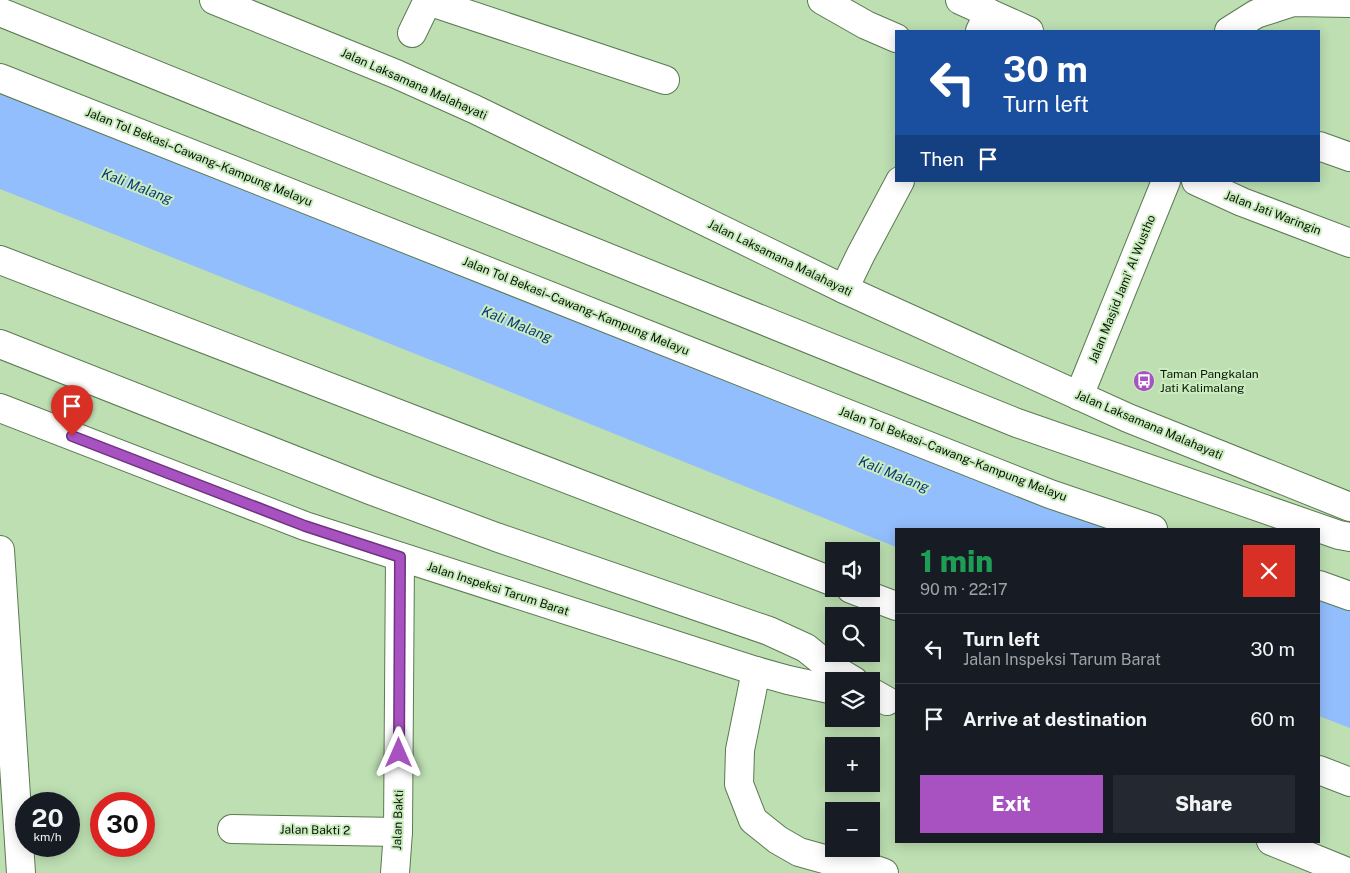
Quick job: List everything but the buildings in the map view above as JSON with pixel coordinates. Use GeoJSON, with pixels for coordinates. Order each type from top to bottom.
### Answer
{"type":"FeatureCollection","features":[{"type":"Feature","properties":{"kind":"main road","name":"Jalan Laksamana Malahayati"},"geometry":{"type":"LineString","coordinates":[[214,0],[326,44],[474,109],[844,289],[1128,418],[1350,507]]}},
{"type":"Feature","properties":{"kind":"main road"},"geometry":{"type":"LineString","coordinates":[[412,33],[428,0],[665,80]]}},
{"type":"Feature","properties":{"kind":"main road"},"geometry":{"type":"LineString","coordinates":[[822,0],[895,38]]}},
{"type":"Feature","properties":{"kind":"main road"},"geometry":{"type":"LineString","coordinates":[[960,0],[984,22],[1024,30]]}},
{"type":"Feature","properties":{"kind":"main road"},"geometry":{"type":"LineString","coordinates":[[1231,30],[1256,14],[1293,1],[1350,3]]}},
{"type":"Feature","properties":{"kind":"main road"},"geometry":{"type":"LineString","coordinates":[[0,12],[1017,423],[1319,528]]}},
{"type":"Feature","properties":{"kind":"main road","name":"Jalan Tol Bekasi–Cawang–Kampung Melayu"},"geometry":{"type":"LineString","coordinates":[[0,78],[1050,494],[1151,528]]}},
{"type":"Feature","properties":{"kind":"main road"},"geometry":{"type":"LineString","coordinates":[[1320,146],[1350,157]]}},
{"type":"Feature","properties":{"kind":"main road"},"geometry":{"type":"LineString","coordinates":[[844,289],[899,182]]}},
{"type":"Feature","properties":{"kind":"main road","name":"Jalan Masjid Jami' Al Wustho"},"geometry":{"type":"LineString","coordinates":[[1079,396],[1166,182]]}},
{"type":"Feature","properties":{"kind":"main road","name":"Jalan Jati Waringin"},"geometry":{"type":"LineString","coordinates":[[1198,182],[1242,202],[1350,243]]}},
{"type":"Feature","properties":{"kind":"main road"},"geometry":{"type":"LineString","coordinates":[[0,260],[825,579]]}},
{"type":"Feature","properties":{"kind":"main road"},"geometry":{"type":"LineString","coordinates":[[0,344],[496,537],[769,631],[806,648],[839,672]]}},
{"type":"Feature","properties":{"kind":"main road","name":"Jalan Inspeksi Tarum Barat"},"geometry":{"type":"LineString","coordinates":[[0,412],[305,526],[756,671],[825,688]]}},
{"type":"Feature","properties":{"kind":"main road"},"geometry":{"type":"LineString","coordinates":[[1320,528],[1350,537]]}},
{"type":"Feature","properties":{"kind":"main road"},"geometry":{"type":"LineString","coordinates":[[0,550],[6,731],[20,873]]}},
{"type":"Feature","properties":{"kind":"main road","name":"Jalan Bakti"},"geometry":{"type":"LineString","coordinates":[[395,873],[398,832],[400,557]]}},
{"type":"Feature","properties":{"kind":"main road"},"geometry":{"type":"LineString","coordinates":[[1320,585],[1350,596]]}},
{"type":"Feature","properties":{"kind":"main road"},"geometry":{"type":"LineString","coordinates":[[872,597],[895,606]]}},
{"type":"Feature","properties":{"kind":"main road"},"geometry":{"type":"LineString","coordinates":[[756,671],[740,750],[739,784],[753,820],[778,840],[799,852],[856,863],[884,873]]}},
{"type":"Feature","properties":{"kind":"main road"},"geometry":{"type":"LineString","coordinates":[[1320,770],[1350,782]]}},
{"type":"Feature","properties":{"kind":"main road","name":"Jalan Bakti 2"},"geometry":{"type":"LineString","coordinates":[[232,828],[398,832]]}},
{"type":"Feature","properties":{"kind":"main road"},"geometry":{"type":"LineString","coordinates":[[1276,843],[1350,873]]}},
{"type":"Feature","properties":{"kind":"water","name":"Kali Malang"},"geometry":{"type":"Polygon","coordinates":[[[0,80],[1150,528],[895,528],[895,547],[0,189],[0,80]]]}},
{"type":"Feature","properties":{"kind":"water"},"geometry":{"type":"Polygon","coordinates":[[[1320,585],[1350,596],[1350,728],[1320,716],[1320,585]]]}},
{"type":"Feature","properties":{"kind":"place","name":"Taman Pangkalan Jati Kalimalang"},"geometry":{"type":"Point","coordinates":[1144,381]}},
{"type":"Feature","properties":{"kind":"route"},"geometry":{"type":"LineString","coordinates":[[72,436],[305,526],[400,557],[399,753]]}}]}
